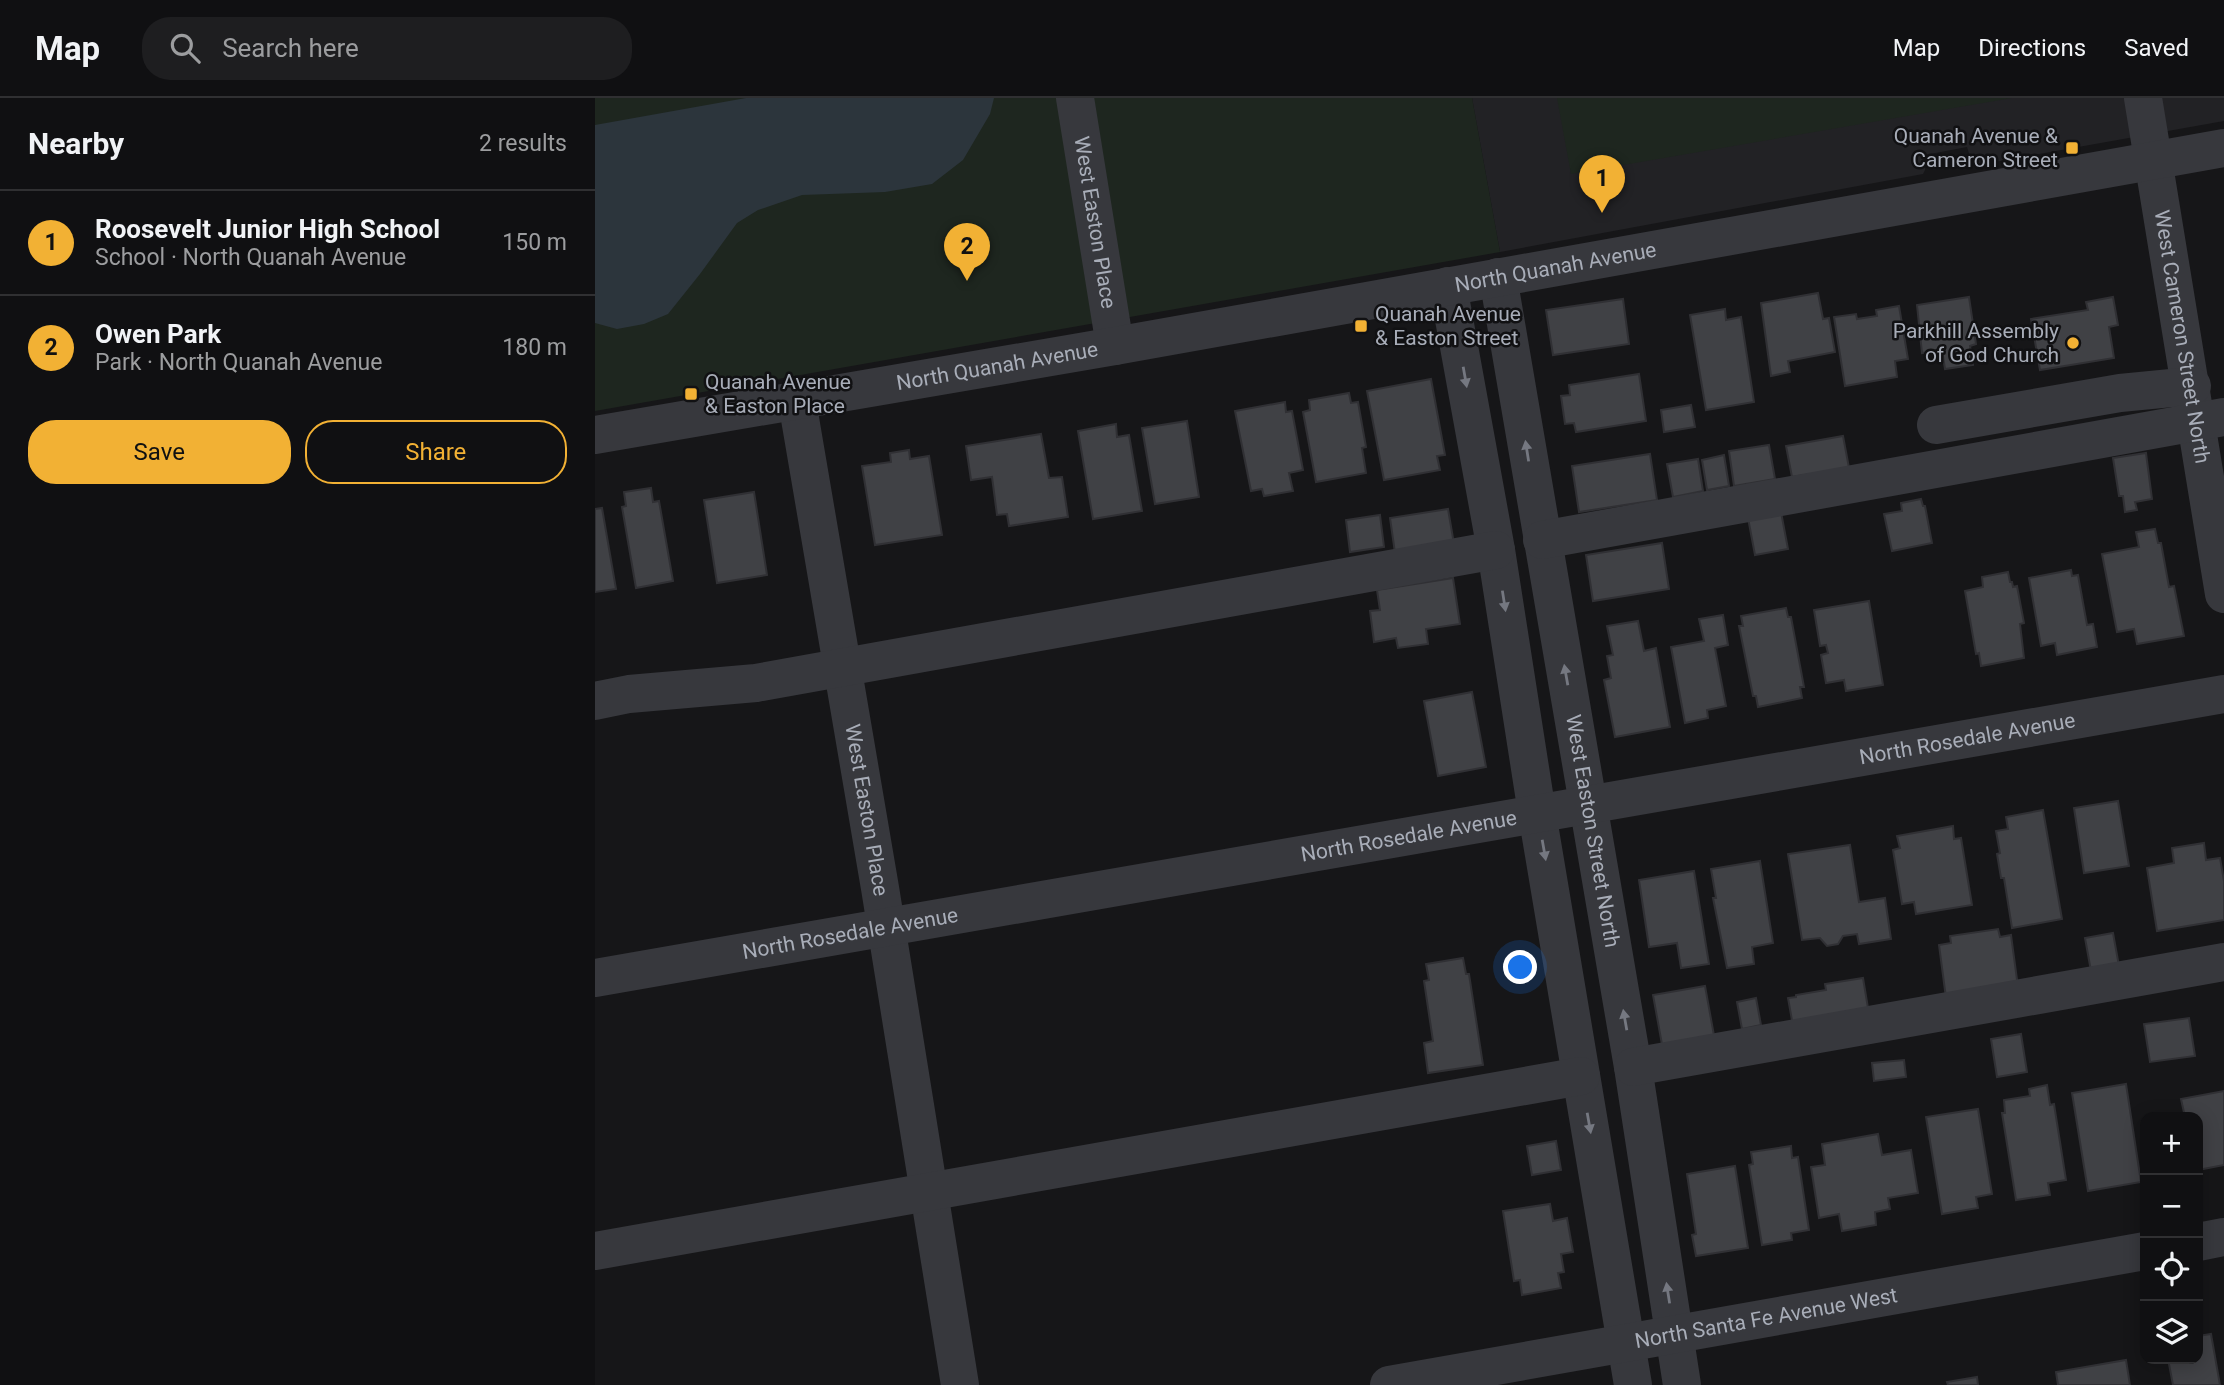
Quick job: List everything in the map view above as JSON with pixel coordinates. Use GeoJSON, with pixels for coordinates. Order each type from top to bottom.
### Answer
{"type":"FeatureCollection","features":[{"type":"Feature","properties":{"kind":"street","name":"West Easton Place"},"geometry":{"type":"LineString","coordinates":[[1076,98],[1115,346]]}},
{"type":"Feature","properties":{"kind":"street","name":"West Cameron Street North"},"geometry":{"type":"LineString","coordinates":[[2143,98],[2204,408],[2224,594]]}},
{"type":"Feature","properties":{"kind":"street","name":"North Quanah Avenue"},"geometry":{"type":"LineString","coordinates":[[595,435],[1115,346],[2224,148]]}},
{"type":"Feature","properties":{"kind":"street","name":"West Easton Street North"},"geometry":{"type":"LineString","coordinates":[[1497,277],[1633,1067],[1682,1385]]}},
{"type":"Feature","properties":{"kind":"street"},"geometry":{"type":"LineString","coordinates":[[1448,286],[1496,550],[1537,813],[1633,1385]]}},
{"type":"Feature","properties":{"kind":"street"},"geometry":{"type":"LineString","coordinates":[[1936,425],[2120,393],[2204,408]]}},
{"type":"Feature","properties":{"kind":"street","name":"West Easton Place"},"geometry":{"type":"LineString","coordinates":[[797,401],[887,928],[960,1385]]}},
{"type":"Feature","properties":{"kind":"street"},"geometry":{"type":"LineString","coordinates":[[1542,540],[2204,408]]}},
{"type":"Feature","properties":{"kind":"street"},"geometry":{"type":"LineString","coordinates":[[595,701],[629,694],[755,683],[1496,550]]}},
{"type":"Feature","properties":{"kind":"street","name":"North Rosedale Avenue"},"geometry":{"type":"LineString","coordinates":[[595,978],[2224,694]]}},
{"type":"Feature","properties":{"kind":"street"},"geometry":{"type":"LineString","coordinates":[[1633,1067],[2224,962]]}},
{"type":"Feature","properties":{"kind":"street"},"geometry":{"type":"LineString","coordinates":[[595,1251],[1581,1076]]}},
{"type":"Feature","properties":{"kind":"street"},"geometry":{"type":"LineString","coordinates":[[2203,1241],[2224,1237]]}},
{"type":"Feature","properties":{"kind":"street","name":"North Santa Fe Avenue West"},"geometry":{"type":"LineString","coordinates":[[1389,1385],[2140,1252]]}},
{"type":"Feature","properties":{"kind":"shaded area"},"geometry":{"type":"Polygon","coordinates":[[[595,98],[1472,98],[1500,252],[595,411],[595,98]]]}},
{"type":"Feature","properties":{"kind":"shaded area"},"geometry":{"type":"Polygon","coordinates":[[[746,98],[994,98],[990,114],[963,160],[932,184],[885,192],[802,195],[758,210],[737,223],[668,314],[644,324],[617,329],[595,323],[595,125],[746,98]]]}},
{"type":"Feature","properties":{"kind":"shaded area"},"geometry":{"type":"Polygon","coordinates":[[[1472,98],[2224,98],[2224,121],[1989,163],[1972,163],[1967,147],[1925,155],[1923,174],[1500,252],[1472,98]]]}},
{"type":"Feature","properties":{"kind":"shaded area"},"geometry":{"type":"Polygon","coordinates":[[[1557,98],[2012,98],[1571,174],[1557,98]]]}},
{"type":"Feature","properties":{"kind":"building"},"geometry":{"type":"Polygon","coordinates":[[[1818,293],[1823,319],[1829,318],[1835,352],[1788,361],[1790,372],[1771,376],[1761,303],[1818,293]]]}},
{"type":"Feature","properties":{"kind":"building"},"geometry":{"type":"Polygon","coordinates":[[[1969,297],[1976,344],[1970,346],[1973,365],[1945,369],[1942,350],[1922,353],[1917,305],[1969,297]]]}},
{"type":"Feature","properties":{"kind":"building","name":"Parkhill Assembly of God Church"},"geometry":{"type":"Polygon","coordinates":[[[2113,297],[2118,325],[2109,327],[2114,358],[2040,370],[2031,319],[2088,310],[2086,302],[2113,297]]]}},
{"type":"Feature","properties":{"kind":"building"},"geometry":{"type":"Polygon","coordinates":[[[1623,299],[1629,344],[1553,355],[1546,310],[1623,299]]]}},
{"type":"Feature","properties":{"kind":"building"},"geometry":{"type":"Polygon","coordinates":[[[1899,306],[1908,359],[1895,361],[1897,377],[1845,386],[1834,317],[1856,314],[1857,319],[1877,316],[1876,310],[1899,306]]]}},
{"type":"Feature","properties":{"kind":"building"},"geometry":{"type":"Polygon","coordinates":[[[1725,309],[1726,320],[1741,317],[1754,402],[1706,410],[1690,315],[1725,309]]]}},
{"type":"Feature","properties":{"kind":"building"},"geometry":{"type":"Polygon","coordinates":[[[1639,374],[1646,421],[1576,432],[1574,423],[1565,424],[1561,396],[1570,395],[1569,385],[1639,374]]]}},
{"type":"Feature","properties":{"kind":"building"},"geometry":{"type":"Polygon","coordinates":[[[1431,379],[1445,455],[1437,456],[1440,470],[1384,480],[1367,391],[1431,379]]]}},
{"type":"Feature","properties":{"kind":"building"},"geometry":{"type":"Polygon","coordinates":[[[1349,393],[1351,403],[1358,402],[1366,447],[1362,448],[1366,473],[1316,482],[1303,412],[1310,410],[1309,400],[1349,393]]]}},
{"type":"Feature","properties":{"kind":"building"},"geometry":{"type":"Polygon","coordinates":[[[1285,402],[1286,412],[1292,411],[1303,470],[1289,473],[1293,491],[1264,496],[1262,489],[1251,491],[1235,411],[1285,402]]]}},
{"type":"Feature","properties":{"kind":"building"},"geometry":{"type":"Polygon","coordinates":[[[1691,405],[1695,427],[1664,432],[1661,410],[1691,405]]]}},
{"type":"Feature","properties":{"kind":"building"},"geometry":{"type":"Polygon","coordinates":[[[1187,421],[1199,497],[1155,504],[1142,428],[1187,421]]]}},
{"type":"Feature","properties":{"kind":"building"},"geometry":{"type":"Polygon","coordinates":[[[1116,424],[1117,437],[1129,435],[1142,511],[1093,519],[1078,431],[1116,424]]]}},
{"type":"Feature","properties":{"kind":"building"},"geometry":{"type":"Polygon","coordinates":[[[1041,434],[1049,478],[1062,477],[1068,517],[1009,526],[1007,514],[997,515],[992,477],[971,480],[966,446],[1041,434]]]}},
{"type":"Feature","properties":{"kind":"building"},"geometry":{"type":"Polygon","coordinates":[[[1843,436],[1849,468],[1792,477],[1786,446],[1843,436]]]}},
{"type":"Feature","properties":{"kind":"building"},"geometry":{"type":"Polygon","coordinates":[[[1769,445],[1775,479],[1734,486],[1729,451],[1769,445]]]}},
{"type":"Feature","properties":{"kind":"building"},"geometry":{"type":"Polygon","coordinates":[[[909,450],[910,459],[929,456],[942,535],[875,545],[862,466],[891,462],[890,453],[909,450]]]}},
{"type":"Feature","properties":{"kind":"building"},"geometry":{"type":"Polygon","coordinates":[[[2146,453],[2152,499],[2135,502],[2137,510],[2125,512],[2123,496],[2119,496],[2113,458],[2146,453]]]}},
{"type":"Feature","properties":{"kind":"building"},"geometry":{"type":"Polygon","coordinates":[[[1650,454],[1657,500],[1579,512],[1572,466],[1650,454]]]}},
{"type":"Feature","properties":{"kind":"building"},"geometry":{"type":"Polygon","coordinates":[[[1724,455],[1729,486],[1707,490],[1702,460],[1724,455]]]}},
{"type":"Feature","properties":{"kind":"building"},"geometry":{"type":"Polygon","coordinates":[[[1698,459],[1703,491],[1673,497],[1667,464],[1698,459]]]}},
{"type":"Feature","properties":{"kind":"building"},"geometry":{"type":"Polygon","coordinates":[[[651,488],[653,502],[659,501],[673,581],[636,588],[622,507],[626,506],[624,492],[651,488]]]}},
{"type":"Feature","properties":{"kind":"building"},"geometry":{"type":"Polygon","coordinates":[[[754,492],[767,575],[717,583],[704,500],[754,492]]]}},
{"type":"Feature","properties":{"kind":"building"},"geometry":{"type":"Polygon","coordinates":[[[1921,499],[1925,506],[1932,543],[1892,551],[1884,514],[1902,511],[1901,503],[1921,499]]]}},
{"type":"Feature","properties":{"kind":"building"},"geometry":{"type":"Polygon","coordinates":[[[602,508],[616,589],[595,592],[595,509],[602,508]]]}},
{"type":"Feature","properties":{"kind":"building"},"geometry":{"type":"Polygon","coordinates":[[[1448,509],[1454,544],[1395,553],[1390,518],[1448,509]]]}},
{"type":"Feature","properties":{"kind":"building"},"geometry":{"type":"Polygon","coordinates":[[[1781,512],[1788,549],[1755,555],[1748,518],[1781,512]]]}},
{"type":"Feature","properties":{"kind":"building"},"geometry":{"type":"Polygon","coordinates":[[[1380,515],[1384,547],[1350,552],[1346,520],[1380,515]]]}},
{"type":"Feature","properties":{"kind":"building"},"geometry":{"type":"Polygon","coordinates":[[[2155,529],[2158,543],[2161,543],[2169,587],[2174,586],[2184,636],[2137,644],[2134,629],[2117,632],[2102,554],[2139,547],[2136,532],[2155,529]]]}},
{"type":"Feature","properties":{"kind":"building"},"geometry":{"type":"Polygon","coordinates":[[[1662,543],[1669,589],[1593,601],[1586,555],[1662,543]]]}},
{"type":"Feature","properties":{"kind":"building"},"geometry":{"type":"Polygon","coordinates":[[[2071,570],[2072,576],[2078,575],[2087,625],[2093,624],[2097,647],[2057,655],[2055,643],[2041,646],[2029,578],[2071,570]]]}},
{"type":"Feature","properties":{"kind":"building"},"geometry":{"type":"Polygon","coordinates":[[[2008,572],[2013,587],[2017,586],[2024,623],[2020,624],[2024,658],[1981,666],[1979,653],[1976,654],[1965,591],[1983,587],[1982,577],[2008,572]]]}},
{"type":"Feature","properties":{"kind":"building"},"geometry":{"type":"Polygon","coordinates":[[[1453,578],[1460,624],[1426,629],[1428,644],[1398,648],[1396,638],[1374,642],[1370,611],[1380,610],[1377,590],[1453,578]]]}},
{"type":"Feature","properties":{"kind":"building"},"geometry":{"type":"Polygon","coordinates":[[[1869,601],[1883,685],[1846,691],[1844,680],[1826,683],[1821,655],[1828,653],[1826,645],[1820,646],[1814,610],[1869,601]]]}},
{"type":"Feature","properties":{"kind":"building"},"geometry":{"type":"Polygon","coordinates":[[[1786,608],[1788,617],[1791,617],[1804,687],[1800,687],[1802,698],[1758,707],[1756,696],[1753,696],[1739,626],[1743,626],[1741,616],[1786,608]]]}},
{"type":"Feature","properties":{"kind":"building"},"geometry":{"type":"Polygon","coordinates":[[[1723,615],[1728,645],[1715,648],[1726,706],[1707,710],[1708,718],[1685,723],[1671,647],[1704,641],[1699,619],[1723,615]]]}},
{"type":"Feature","properties":{"kind":"building"},"geometry":{"type":"Polygon","coordinates":[[[1638,621],[1644,651],[1656,648],[1670,727],[1615,737],[1604,680],[1611,678],[1607,656],[1613,655],[1607,626],[1638,621]]]}},
{"type":"Feature","properties":{"kind":"building"},"geometry":{"type":"Polygon","coordinates":[[[1472,692],[1486,767],[1438,776],[1424,701],[1472,692]]]}},
{"type":"Feature","properties":{"kind":"building"},"geometry":{"type":"Polygon","coordinates":[[[2118,801],[2129,866],[2084,873],[2074,808],[2118,801]]]}},
{"type":"Feature","properties":{"kind":"building"},"geometry":{"type":"Polygon","coordinates":[[[2043,810],[2062,919],[2012,928],[1997,854],[2000,853],[1996,831],[2008,829],[2006,817],[2043,810]]]}},
{"type":"Feature","properties":{"kind":"building"},"geometry":{"type":"Polygon","coordinates":[[[1953,826],[1954,839],[1961,838],[1972,905],[1916,914],[1914,902],[1902,904],[1893,850],[1900,848],[1897,836],[1953,826]]]}},
{"type":"Feature","properties":{"kind":"building"},"geometry":{"type":"Polygon","coordinates":[[[2204,843],[2206,860],[2220,858],[2224,881],[2224,920],[2157,931],[2147,868],[2174,863],[2172,848],[2204,843]]]}},
{"type":"Feature","properties":{"kind":"building"},"geometry":{"type":"Polygon","coordinates":[[[1850,845],[1859,902],[1885,898],[1891,939],[1859,944],[1857,934],[1843,936],[1838,944],[1827,946],[1820,938],[1802,940],[1788,854],[1850,845]]]}},
{"type":"Feature","properties":{"kind":"building"},"geometry":{"type":"Polygon","coordinates":[[[1760,861],[1773,943],[1752,947],[1754,964],[1727,968],[1713,898],[1716,898],[1711,869],[1760,861]]]}},
{"type":"Feature","properties":{"kind":"building"},"geometry":{"type":"Polygon","coordinates":[[[1694,871],[1709,964],[1681,968],[1677,943],[1649,947],[1639,880],[1694,871]]]}},
{"type":"Feature","properties":{"kind":"building"},"geometry":{"type":"Polygon","coordinates":[[[1998,929],[2000,937],[2011,935],[2018,987],[1946,998],[1939,945],[1951,943],[1950,936],[1998,929]]]}},
{"type":"Feature","properties":{"kind":"building"},"geometry":{"type":"Polygon","coordinates":[[[2113,933],[2119,966],[2091,971],[2085,938],[2113,933]]]}},
{"type":"Feature","properties":{"kind":"building"},"geometry":{"type":"Polygon","coordinates":[[[1463,958],[1466,974],[1469,974],[1483,1065],[1428,1073],[1424,1043],[1433,1041],[1424,981],[1429,980],[1426,964],[1463,958]]]}},
{"type":"Feature","properties":{"kind":"building"},"geometry":{"type":"Polygon","coordinates":[[[1863,978],[1869,1014],[1793,1026],[1788,998],[1826,990],[1825,984],[1863,978]]]}},
{"type":"Feature","properties":{"kind":"building"},"geometry":{"type":"Polygon","coordinates":[[[1705,986],[1715,1041],[1663,1050],[1653,995],[1705,986]]]}},
{"type":"Feature","properties":{"kind":"building"},"geometry":{"type":"Polygon","coordinates":[[[1756,998],[1761,1025],[1742,1029],[1737,1002],[1756,998]]]}},
{"type":"Feature","properties":{"kind":"building"},"geometry":{"type":"Polygon","coordinates":[[[2189,1018],[2195,1056],[2150,1062],[2144,1024],[2189,1018]]]}},
{"type":"Feature","properties":{"kind":"building"},"geometry":{"type":"Polygon","coordinates":[[[2021,1034],[2027,1072],[1997,1077],[1991,1039],[2021,1034]]]}},
{"type":"Feature","properties":{"kind":"building"},"geometry":{"type":"Polygon","coordinates":[[[1904,1060],[1906,1077],[1874,1081],[1872,1063],[1904,1060]]]}},
{"type":"Feature","properties":{"kind":"building"},"geometry":{"type":"Polygon","coordinates":[[[2126,1084],[2140,1182],[2088,1191],[2072,1093],[2126,1084]]]}},
{"type":"Feature","properties":{"kind":"building"},"geometry":{"type":"Polygon","coordinates":[[[2047,1085],[2050,1105],[2054,1104],[2066,1180],[2048,1183],[2050,1195],[2016,1200],[2002,1113],[2005,1113],[2004,1100],[2030,1096],[2029,1089],[2047,1085]]]}},
{"type":"Feature","properties":{"kind":"building"},"geometry":{"type":"Polygon","coordinates":[[[2224,1091],[2224,1165],[2203,1169],[2203,1112],[2184,1112],[2181,1099],[2224,1091]]]}},
{"type":"Feature","properties":{"kind":"building"},"geometry":{"type":"Polygon","coordinates":[[[1978,1109],[1992,1194],[1976,1197],[1978,1208],[1942,1214],[1926,1117],[1978,1109]]]}},
{"type":"Feature","properties":{"kind":"building"},"geometry":{"type":"Polygon","coordinates":[[[1878,1134],[1882,1155],[1911,1150],[1918,1193],[1888,1198],[1890,1209],[1875,1212],[1876,1225],[1842,1231],[1839,1214],[1819,1218],[1811,1167],[1825,1165],[1822,1144],[1878,1134]]]}},
{"type":"Feature","properties":{"kind":"building"},"geometry":{"type":"Polygon","coordinates":[[[1556,1141],[1561,1170],[1532,1175],[1527,1146],[1556,1141]]]}},
{"type":"Feature","properties":{"kind":"building"},"geometry":{"type":"Polygon","coordinates":[[[1791,1146],[1792,1158],[1798,1157],[1809,1230],[1791,1233],[1792,1240],[1762,1245],[1749,1165],[1753,1164],[1751,1152],[1791,1146]]]}},
{"type":"Feature","properties":{"kind":"building"},"geometry":{"type":"Polygon","coordinates":[[[1735,1166],[1748,1248],[1696,1256],[1692,1235],[1696,1234],[1687,1174],[1735,1166]]]}},
{"type":"Feature","properties":{"kind":"building"},"geometry":{"type":"Polygon","coordinates":[[[1550,1204],[1553,1221],[1567,1218],[1573,1252],[1561,1254],[1564,1272],[1558,1273],[1561,1288],[1522,1295],[1520,1280],[1514,1281],[1503,1211],[1550,1204]]]}},
{"type":"Feature","properties":{"kind":"building"},"geometry":{"type":"Polygon","coordinates":[[[2211,1334],[2220,1385],[2173,1385],[2169,1364],[2203,1364],[2203,1335],[2211,1334]]]}},
{"type":"Feature","properties":{"kind":"building"},"geometry":{"type":"Polygon","coordinates":[[[2126,1360],[2130,1385],[2058,1385],[2056,1372],[2126,1360]]]}},
{"type":"Feature","properties":{"kind":"building"},"geometry":{"type":"Polygon","coordinates":[[[1977,1377],[1978,1385],[1948,1385],[1947,1382],[1977,1377]]]}},
{"type":"Feature","properties":{"kind":"place","name":"Quanah Avenue & Cameron Street"},"geometry":{"type":"Point","coordinates":[2072,148]}},
{"type":"Feature","properties":{"kind":"place","name":"Roosevelt Junior High School"},"geometry":{"type":"Point","coordinates":[1602,213]}},
{"type":"Feature","properties":{"kind":"place","name":"Owen Park"},"geometry":{"type":"Point","coordinates":[967,281]}},
{"type":"Feature","properties":{"kind":"place","name":"Quanah Avenue & Easton Street"},"geometry":{"type":"Point","coordinates":[1361,326]}},
{"type":"Feature","properties":{"kind":"place","name":"Parkhill Assembly of God Church"},"geometry":{"type":"Point","coordinates":[2073,343]}},
{"type":"Feature","properties":{"kind":"place","name":"Quanah Avenue & Easton Place"},"geometry":{"type":"Point","coordinates":[691,394]}}]}
